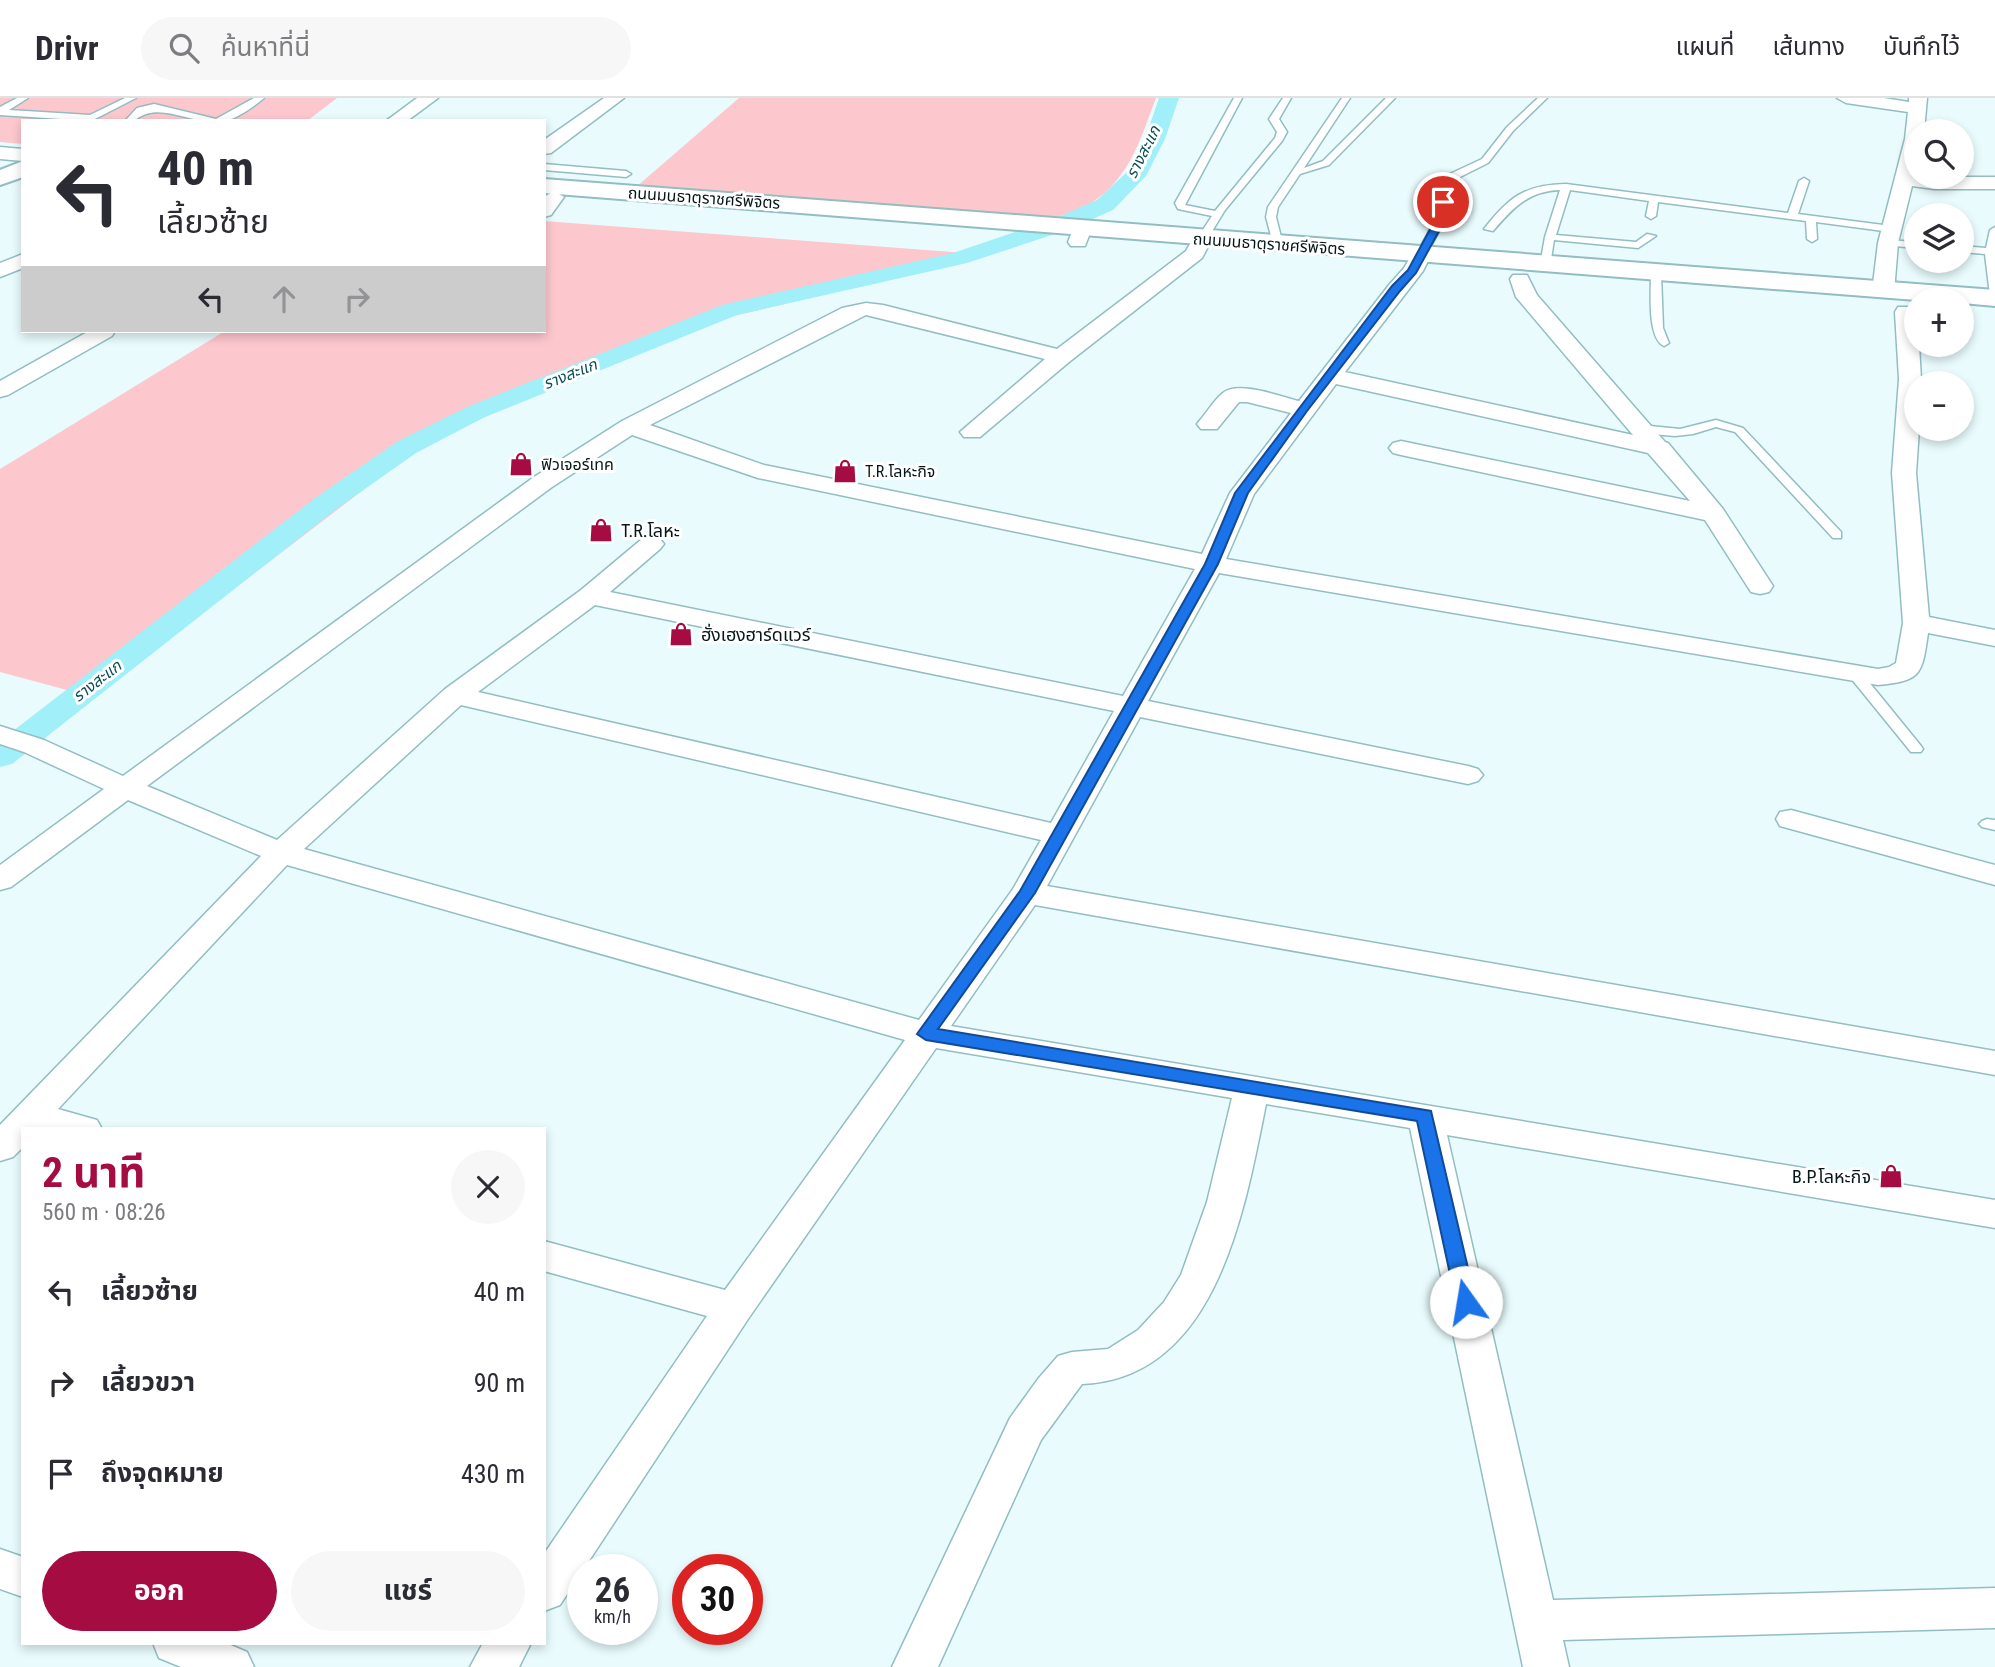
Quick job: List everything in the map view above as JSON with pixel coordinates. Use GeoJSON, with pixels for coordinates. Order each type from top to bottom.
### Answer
{"type":"FeatureCollection","features":[{"type":"Feature","properties":{"kind":"street"},"geometry":{"type":"LineString","coordinates":[[377,119],[408,98]]}},
{"type":"Feature","properties":{"kind":"street"},"geometry":{"type":"LineString","coordinates":[[398,119],[429,98]]}},
{"type":"Feature","properties":{"kind":"street"},"geometry":{"type":"LineString","coordinates":[[546,148],[615,98]]}},
{"type":"Feature","properties":{"kind":"street"},"geometry":{"type":"LineString","coordinates":[[1846,98],[1918,103]]}},
{"type":"Feature","properties":{"kind":"street"},"geometry":{"type":"LineString","coordinates":[[0,153],[21,155]]}},
{"type":"Feature","properties":{"kind":"street"},"geometry":{"type":"LineString","coordinates":[[0,178],[21,169]]}},
{"type":"Feature","properties":{"kind":"street"},"geometry":{"type":"LineString","coordinates":[[1883,292],[1889,236],[1904,179]]}},
{"type":"Feature","properties":{"kind":"street"},"geometry":{"type":"LineString","coordinates":[[1974,183],[1995,183]]}},
{"type":"Feature","properties":{"kind":"street","name":"ถนนมนธาตุราชศรีพิจิตร"},"geometry":{"type":"LineString","coordinates":[[547,197],[963,223],[1199,246],[1417,263],[1545,265],[1657,282],[1904,311]]}},
{"type":"Feature","properties":{"kind":"street","name":"ถนนมนธาตุราชศรีพิจิตร"},"geometry":{"type":"LineString","coordinates":[[963,223],[1030,239],[1073,232]]}},
{"type":"Feature","properties":{"kind":"street","name":"ถนนมนธาตุราชศรีพิจิตร"},"geometry":{"type":"LineString","coordinates":[[1199,246],[1278,245],[1520,279],[1657,282],[1995,297]]}},
{"type":"Feature","properties":{"kind":"street"},"geometry":{"type":"LineString","coordinates":[[972,432],[1199,246]]}},
{"type":"Feature","properties":{"kind":"street"},"geometry":{"type":"LineString","coordinates":[[0,271],[21,261]]}},
{"type":"Feature","properties":{"kind":"street"},"geometry":{"type":"LineString","coordinates":[[546,1588],[734,1308],[1027,893],[1211,564],[1242,493],[1303,409],[1417,263]]}},
{"type":"Feature","properties":{"kind":"street"},"geometry":{"type":"LineString","coordinates":[[1520,279],[1527,297],[1640,429],[1660,448],[1714,514],[1760,586]]}},
{"type":"Feature","properties":{"kind":"street"},"geometry":{"type":"LineString","coordinates":[[0,880],[543,482],[630,426],[850,313],[866,309],[883,311],[1061,357]]}},
{"type":"Feature","properties":{"kind":"street"},"geometry":{"type":"LineString","coordinates":[[1974,317],[1995,318]]}},
{"type":"Feature","properties":{"kind":"street"},"geometry":{"type":"LineString","coordinates":[[0,390],[100,333]]}},
{"type":"Feature","properties":{"kind":"street"},"geometry":{"type":"LineString","coordinates":[[630,426],[758,471],[1211,564],[1878,677],[1897,675],[1909,666],[1916,624],[1904,473],[1910,357]]}},
{"type":"Feature","properties":{"kind":"street"},"geometry":{"type":"LineString","coordinates":[[1330,376],[1660,448]]}},
{"type":"Feature","properties":{"kind":"street"},"geometry":{"type":"LineString","coordinates":[[1209,424],[1232,396],[1247,395],[1303,409]]}},
{"type":"Feature","properties":{"kind":"street"},"geometry":{"type":"LineString","coordinates":[[1401,448],[1714,514]]}},
{"type":"Feature","properties":{"kind":"street"},"geometry":{"type":"LineString","coordinates":[[22,1127],[281,853],[455,695],[590,596],[651,544]]}},
{"type":"Feature","properties":{"kind":"street"},"geometry":{"type":"LineString","coordinates":[[590,596],[1468,775]]}},
{"type":"Feature","properties":{"kind":"street"},"geometry":{"type":"LineString","coordinates":[[1916,624],[1995,638]]}},
{"type":"Feature","properties":{"kind":"street"},"geometry":{"type":"LineString","coordinates":[[455,695],[1058,834]]}},
{"type":"Feature","properties":{"kind":"street"},"geometry":{"type":"LineString","coordinates":[[0,735],[34,746],[124,788],[281,853],[926,1034],[1995,1214]]}},
{"type":"Feature","properties":{"kind":"street"},"geometry":{"type":"LineString","coordinates":[[1791,819],[1995,875]]}},
{"type":"Feature","properties":{"kind":"street"},"geometry":{"type":"LineString","coordinates":[[1027,893],[1995,1063]]}},
{"type":"Feature","properties":{"kind":"street"},"geometry":{"type":"LineString","coordinates":[[915,1667],[1025,1430],[1052,1391],[1072,1368],[1118,1363],[1151,1343],[1178,1317],[1209,1260],[1252,1087]]}},
{"type":"Feature","properties":{"kind":"street"},"geometry":{"type":"LineString","coordinates":[[34,1115],[77,1127]]}},
{"type":"Feature","properties":{"kind":"street"},"geometry":{"type":"LineString","coordinates":[[1425,1116],[1546,1667]]}},
{"type":"Feature","properties":{"kind":"street"},"geometry":{"type":"LineString","coordinates":[[0,1148],[21,1128]]}},
{"type":"Feature","properties":{"kind":"street"},"geometry":{"type":"LineString","coordinates":[[546,1257],[734,1308]]}},
{"type":"Feature","properties":{"kind":"street"},"geometry":{"type":"LineString","coordinates":[[0,1568],[21,1577]]}},
{"type":"Feature","properties":{"kind":"street"},"geometry":{"type":"LineString","coordinates":[[1536,1621],[1995,1608]]}},
{"type":"Feature","properties":{"kind":"street"},"geometry":{"type":"LineString","coordinates":[[180,1645],[231,1667]]}},
{"type":"Feature","properties":{"kind":"street"},"geometry":{"type":"LineString","coordinates":[[493,1667],[508,1645]]}},
{"type":"Feature","properties":{"kind":"lane"},"geometry":{"type":"LineString","coordinates":[[0,112],[24,98]]}},
{"type":"Feature","properties":{"kind":"lane"},"geometry":{"type":"LineString","coordinates":[[0,112],[90,118],[132,98]]}},
{"type":"Feature","properties":{"kind":"lane"},"geometry":{"type":"LineString","coordinates":[[223,119],[260,98]]}},
{"type":"Feature","properties":{"kind":"lane"},"geometry":{"type":"LineString","coordinates":[[1218,214],[1191,211],[1181,207],[1180,203],[1238,98]]}},
{"type":"Feature","properties":{"kind":"lane"},"geometry":{"type":"LineString","coordinates":[[1199,246],[1218,214],[1279,139],[1282,132],[1274,119],[1287,98]]}},
{"type":"Feature","properties":{"kind":"lane"},"geometry":{"type":"LineString","coordinates":[[1278,245],[1271,217],[1273,206],[1346,98]]}},
{"type":"Feature","properties":{"kind":"lane"},"geometry":{"type":"LineString","coordinates":[[1297,172],[1326,163],[1391,98]]}},
{"type":"Feature","properties":{"kind":"lane"},"geometry":{"type":"LineString","coordinates":[[1417,263],[1445,211],[1437,186],[1442,181],[1485,161],[1510,129],[1543,98]]}},
{"type":"Feature","properties":{"kind":"lane"},"geometry":{"type":"LineString","coordinates":[[131,119],[140,110],[154,107],[205,119]]}},
{"type":"Feature","properties":{"kind":"lane"},"geometry":{"type":"LineString","coordinates":[[546,167],[626,174]]}},
{"type":"Feature","properties":{"kind":"lane"},"geometry":{"type":"LineString","coordinates":[[1792,216],[1804,181]]}},
{"type":"Feature","properties":{"kind":"lane"},"geometry":{"type":"LineString","coordinates":[[1489,229],[1519,197],[1530,190],[1540,187],[1566,187],[1811,218],[1904,241]]}},
{"type":"Feature","properties":{"kind":"lane"},"geometry":{"type":"LineString","coordinates":[[1545,265],[1550,237],[1566,187]]}},
{"type":"Feature","properties":{"kind":"lane"},"geometry":{"type":"LineString","coordinates":[[1651,216],[1654,197]]}},
{"type":"Feature","properties":{"kind":"lane"},"geometry":{"type":"LineString","coordinates":[[1811,218],[1812,239]]}},
{"type":"Feature","properties":{"kind":"lane"},"geometry":{"type":"LineString","coordinates":[[1995,230],[1990,251],[1995,297]]}},
{"type":"Feature","properties":{"kind":"lane"},"geometry":{"type":"LineString","coordinates":[[1550,237],[1638,245],[1651,236]]}},
{"type":"Feature","properties":{"kind":"lane"},"geometry":{"type":"LineString","coordinates":[[1974,250],[1990,251]]}},
{"type":"Feature","properties":{"kind":"lane"},"geometry":{"type":"LineString","coordinates":[[1657,282],[1658,327],[1664,343]]}},
{"type":"Feature","properties":{"kind":"lane"},"geometry":{"type":"LineString","coordinates":[[1640,429],[1687,432],[1703,425],[1730,424],[1739,430],[1837,535]]}},
{"type":"Feature","properties":{"kind":"lane"},"geometry":{"type":"LineString","coordinates":[[1855,674],[1916,749]]}},
{"type":"Feature","properties":{"kind":"shaded area"},"geometry":{"type":"Polygon","coordinates":[[[0,98],[337,98],[310,119],[21,119],[21,144],[0,142],[0,98]]]}},
{"type":"Feature","properties":{"kind":"shaded area"},"geometry":{"type":"Polygon","coordinates":[[[739,98],[1156,98],[1132,157],[1115,182],[1090,204],[1043,222],[635,188],[739,98]]]}},
{"type":"Feature","properties":{"kind":"shaded area"},"geometry":{"type":"Polygon","coordinates":[[[546,221],[991,255],[717,320],[427,441],[93,697],[0,672],[0,469],[222,333],[546,333],[546,221]]]}},
{"type":"Feature","properties":{"kind":"waterway","name":"รางสะแก"},"geometry":{"type":"LineString","coordinates":[[0,757],[325,504],[407,447],[476,412],[730,310],[959,258],[1062,224],[1105,205],[1135,176],[1155,139],[1169,98]]}},
{"type":"Feature","properties":{"kind":"place","name":"ฟิวเจอร์เทค"},"geometry":{"type":"Point","coordinates":[521,464]}},
{"type":"Feature","properties":{"kind":"place","name":"T.R.โลหะกิจ"},"geometry":{"type":"Point","coordinates":[845,471]}},
{"type":"Feature","properties":{"kind":"place","name":"T.R.โลหะ"},"geometry":{"type":"Point","coordinates":[601,530]}},
{"type":"Feature","properties":{"kind":"place","name":"ฮั่งเฮงฮาร์ดแวร์"},"geometry":{"type":"Point","coordinates":[681,634]}},
{"type":"Feature","properties":{"kind":"place","name":"B.P.โลหะกิจ"},"geometry":{"type":"Point","coordinates":[1891,1176]}},
{"type":"Feature","properties":{"kind":"route"},"geometry":{"type":"LineString","coordinates":[[1443,202],[1445,211],[1413,271],[1303,409],[1242,493],[1211,564],[1027,893],[926,1034],[1425,1116],[1466,1302]]}}]}
